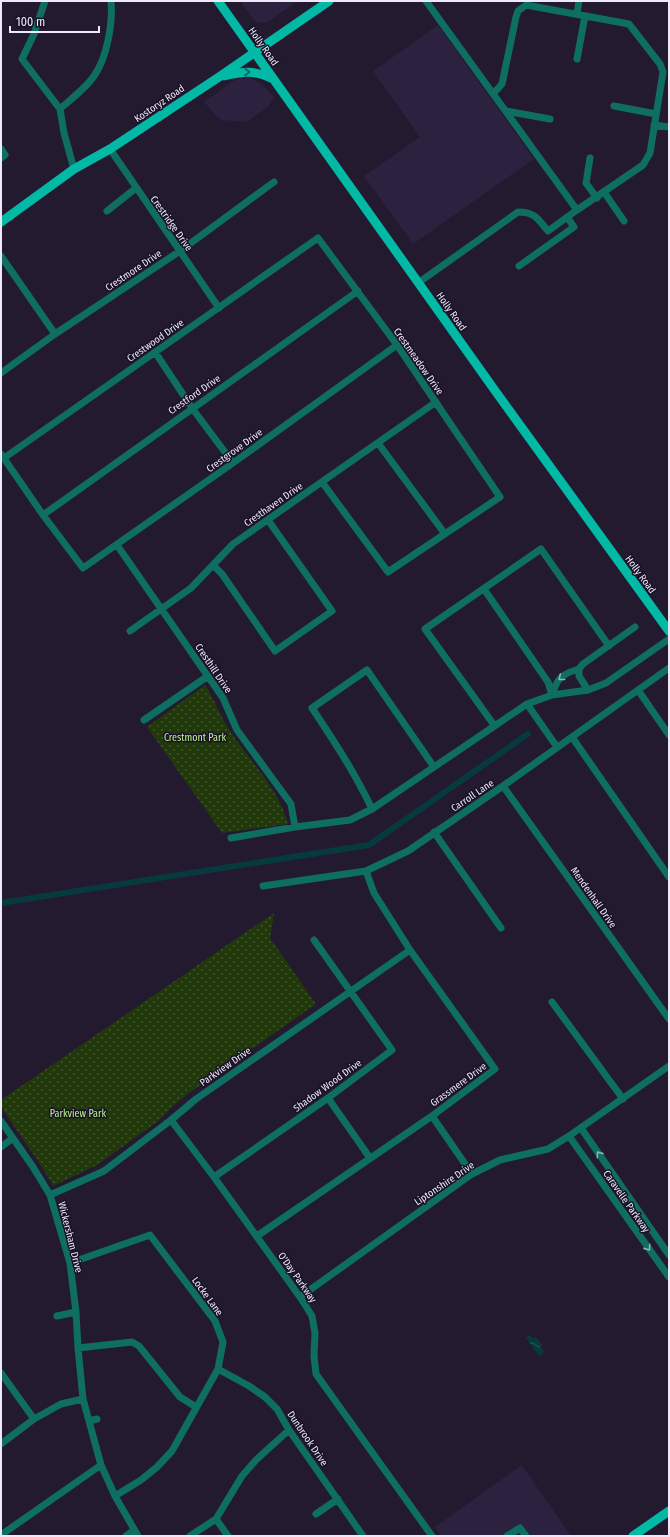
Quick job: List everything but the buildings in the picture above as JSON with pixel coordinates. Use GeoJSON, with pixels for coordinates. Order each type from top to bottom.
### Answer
{"type":"FeatureCollection","features":[{"type":"Feature","properties":{"kind":"main road","name":"Holly Road"},"geometry":{"type":"LineString","coordinates":[[218,1],[418,283],[669,632]]}},
{"type":"Feature","properties":{"kind":"main road","name":"Kostoryz Road"},"geometry":{"type":"LineString","coordinates":[[1,222],[74,170],[110,149],[219,77],[329,1]]}},
{"type":"Feature","properties":{"kind":"main road"},"geometry":{"type":"LineString","coordinates":[[219,77],[248,71],[258,73],[274,80]]}},
{"type":"Feature","properties":{"kind":"main road"},"geometry":{"type":"LineString","coordinates":[[633,1536],[669,1511]]}},
{"type":"Feature","properties":{"kind":"street"},"geometry":{"type":"LineString","coordinates":[[45,1],[34,34],[22,59],[60,109],[64,133],[74,170]]}},
{"type":"Feature","properties":{"kind":"street"},"geometry":{"type":"LineString","coordinates":[[60,109],[94,76],[106,53],[112,11],[111,1]]}},
{"type":"Feature","properties":{"kind":"street"},"geometry":{"type":"LineString","coordinates":[[426,1],[577,210]]}},
{"type":"Feature","properties":{"kind":"street"},"geometry":{"type":"LineString","coordinates":[[577,14],[579,1]]}},
{"type":"Feature","properties":{"kind":"street"},"geometry":{"type":"LineString","coordinates":[[493,94],[502,84],[518,11],[526,5],[629,24],[660,64],[663,72],[650,153],[643,165],[548,231]]}},
{"type":"Feature","properties":{"kind":"street"},"geometry":{"type":"LineString","coordinates":[[577,59],[585,16]]}},
{"type":"Feature","properties":{"kind":"street"},"geometry":{"type":"LineString","coordinates":[[614,106],[656,114]]}},
{"type":"Feature","properties":{"kind":"street"},"geometry":{"type":"LineString","coordinates":[[506,111],[550,119]]}},
{"type":"Feature","properties":{"kind":"street"},"geometry":{"type":"LineString","coordinates":[[654,125],[669,127]]}},
{"type":"Feature","properties":{"kind":"street"},"geometry":{"type":"LineString","coordinates":[[1,149],[5,155],[1,158]]}},
{"type":"Feature","properties":{"kind":"street","name":"Crestridge Drive"},"geometry":{"type":"LineString","coordinates":[[110,149],[219,308]]}},
{"type":"Feature","properties":{"kind":"street"},"geometry":{"type":"LineString","coordinates":[[590,158],[586,183],[597,198]]}},
{"type":"Feature","properties":{"kind":"street","name":"Crestmore Drive"},"geometry":{"type":"LineString","coordinates":[[1,373],[55,334],[180,251],[274,182]]}},
{"type":"Feature","properties":{"kind":"street"},"geometry":{"type":"LineString","coordinates":[[106,211],[136,188]]}},
{"type":"Feature","properties":{"kind":"street"},"geometry":{"type":"LineString","coordinates":[[604,192],[624,221]]}},
{"type":"Feature","properties":{"kind":"street"},"geometry":{"type":"LineString","coordinates":[[418,283],[518,212],[527,212],[534,215],[548,231],[552,242]]}},
{"type":"Feature","properties":{"kind":"street"},"geometry":{"type":"LineString","coordinates":[[519,266],[574,227],[567,217]]}},
{"type":"Feature","properties":{"kind":"street","name":"Crestmeadow Drive"},"geometry":{"type":"LineString","coordinates":[[318,238],[397,345],[500,497],[445,534]]}},
{"type":"Feature","properties":{"kind":"street","name":"Crestwood Drive"},"geometry":{"type":"LineString","coordinates":[[3,456],[219,308],[318,238]]}},
{"type":"Feature","properties":{"kind":"street"},"geometry":{"type":"LineString","coordinates":[[1,256],[55,334]]}},
{"type":"Feature","properties":{"kind":"street","name":"Crestford Drive"},"geometry":{"type":"LineString","coordinates":[[43,515],[358,291]]}},
{"type":"Feature","properties":{"kind":"street","name":"Crestgrove Drive"},"geometry":{"type":"LineString","coordinates":[[43,515],[82,568],[233,463],[397,345]]}},
{"type":"Feature","properties":{"kind":"street"},"geometry":{"type":"LineString","coordinates":[[154,352],[192,408],[233,463]]}},
{"type":"Feature","properties":{"kind":"street","name":"Cresthaven Drive"},"geometry":{"type":"LineString","coordinates":[[130,630],[192,588],[233,544],[436,402]]}},
{"type":"Feature","properties":{"kind":"street"},"geometry":{"type":"LineString","coordinates":[[322,482],[388,572],[445,534],[378,443]]}},
{"type":"Feature","properties":{"kind":"street"},"geometry":{"type":"LineString","coordinates":[[3,456],[43,515]]}},
{"type":"Feature","properties":{"kind":"street"},"geometry":{"type":"LineString","coordinates":[[213,565],[222,574],[275,651],[332,612],[268,520]]}},
{"type":"Feature","properties":{"kind":"street","name":"Cresthill Drive"},"geometry":{"type":"LineString","coordinates":[[117,545],[223,698],[237,730],[291,804],[295,827]]}},
{"type":"Feature","properties":{"kind":"street"},"geometry":{"type":"LineString","coordinates":[[494,725],[424,629],[541,549],[609,646]]}},
{"type":"Feature","properties":{"kind":"street"},"geometry":{"type":"LineString","coordinates":[[484,589],[548,682],[552,695]]}},
{"type":"Feature","properties":{"kind":"street"},"geometry":{"type":"LineString","coordinates":[[588,690],[579,676],[579,669],[583,664],[635,627]]}},
{"type":"Feature","properties":{"kind":"street"},"geometry":{"type":"LineString","coordinates":[[232,838],[295,827],[350,820],[372,809],[527,704],[552,695],[588,690],[606,684],[669,639]]}},
{"type":"Feature","properties":{"kind":"street","name":"Carroll Lane"},"geometry":{"type":"LineString","coordinates":[[264,886],[366,871],[408,851],[503,786],[669,668]]}},
{"type":"Feature","properties":{"kind":"street"},"geometry":{"type":"LineString","coordinates":[[552,695],[557,681],[570,671],[579,669]]}},
{"type":"Feature","properties":{"kind":"street"},"geometry":{"type":"LineString","coordinates":[[372,809],[360,783],[341,751],[312,708],[367,670],[434,766]]}},
{"type":"Feature","properties":{"kind":"street"},"geometry":{"type":"LineString","coordinates":[[144,720],[208,676]]}},
{"type":"Feature","properties":{"kind":"street"},"geometry":{"type":"LineString","coordinates":[[638,690],[669,734]]}},
{"type":"Feature","properties":{"kind":"street"},"geometry":{"type":"LineString","coordinates":[[527,704],[557,747]]}},
{"type":"Feature","properties":{"kind":"street"},"geometry":{"type":"LineString","coordinates":[[572,737],[669,877]]}},
{"type":"Feature","properties":{"kind":"street","name":"Mendenhall Drive"},"geometry":{"type":"LineString","coordinates":[[503,786],[669,1019]]}},
{"type":"Feature","properties":{"kind":"street"},"geometry":{"type":"LineString","coordinates":[[434,832],[501,928]]}},
{"type":"Feature","properties":{"kind":"street","name":"Grassmere Drive"},"geometry":{"type":"LineString","coordinates":[[257,1236],[432,1116],[495,1069],[410,950],[374,893],[366,871]]}},
{"type":"Feature","properties":{"kind":"street"},"geometry":{"type":"LineString","coordinates":[[314,940],[350,992]]}},
{"type":"Feature","properties":{"kind":"street","name":"Parkview Drive"},"geometry":{"type":"LineString","coordinates":[[50,1195],[104,1171],[196,1099],[410,950]]}},
{"type":"Feature","properties":{"kind":"street","name":"Shadow Wood Drive"},"geometry":{"type":"LineString","coordinates":[[214,1177],[328,1098],[392,1050],[350,992]]}},
{"type":"Feature","properties":{"kind":"street"},"geometry":{"type":"LineString","coordinates":[[552,1002],[623,1099]]}},
{"type":"Feature","properties":{"kind":"street","name":"Liptonshire Drive"},"geometry":{"type":"LineString","coordinates":[[300,1296],[472,1174],[500,1160],[548,1149],[581,1128],[669,1066]]}},
{"type":"Feature","properties":{"kind":"street"},"geometry":{"type":"LineString","coordinates":[[328,1098],[370,1158]]}},
{"type":"Feature","properties":{"kind":"street"},"geometry":{"type":"LineString","coordinates":[[432,1116],[472,1174]]}},
{"type":"Feature","properties":{"kind":"street","name":"O'Day Parkway"},"geometry":{"type":"LineString","coordinates":[[171,1120],[300,1296],[312,1316],[315,1333],[314,1356],[316,1374],[432,1536]]}},
{"type":"Feature","properties":{"kind":"street","name":"Wickersham Drive"},"geometry":{"type":"LineString","coordinates":[[1,1121],[33,1167],[50,1195],[70,1263],[84,1399],[89,1421],[100,1464],[115,1496],[136,1533]]}},
{"type":"Feature","properties":{"kind":"street","name":"Caravelle Parkway"},"geometry":{"type":"LineString","coordinates":[[581,1128],[669,1255]]}},
{"type":"Feature","properties":{"kind":"street","name":"Caravelle Parkway"},"geometry":{"type":"LineString","coordinates":[[569,1136],[669,1278]]}},
{"type":"Feature","properties":{"kind":"street"},"geometry":{"type":"LineString","coordinates":[[1,1147],[13,1138]]}},
{"type":"Feature","properties":{"kind":"street","name":"Locke Lane"},"geometry":{"type":"LineString","coordinates":[[70,1263],[150,1235],[215,1321],[223,1342],[218,1369],[172,1452],[141,1480],[115,1496]]}},
{"type":"Feature","properties":{"kind":"street"},"geometry":{"type":"LineString","coordinates":[[57,1316],[76,1312]]}},
{"type":"Feature","properties":{"kind":"street"},"geometry":{"type":"LineString","coordinates":[[78,1348],[132,1342],[139,1346],[180,1397],[196,1407]]}},
{"type":"Feature","properties":{"kind":"street","name":"Dunbrook Drive"},"geometry":{"type":"LineString","coordinates":[[218,1369],[249,1386],[265,1397],[277,1409],[289,1430],[363,1536]]}},
{"type":"Feature","properties":{"kind":"street"},"geometry":{"type":"LineString","coordinates":[[1,1373],[34,1419]]}},
{"type":"Feature","properties":{"kind":"street"},"geometry":{"type":"LineString","coordinates":[[1,1444],[34,1419],[62,1404],[84,1399]]}},
{"type":"Feature","properties":{"kind":"street"},"geometry":{"type":"LineString","coordinates":[[89,1421],[97,1419]]}},
{"type":"Feature","properties":{"kind":"street"},"geometry":{"type":"LineString","coordinates":[[190,1536],[216,1519],[242,1476],[256,1460],[289,1430]]}},
{"type":"Feature","properties":{"kind":"street"},"geometry":{"type":"LineString","coordinates":[[1,1535],[100,1464]]}},
{"type":"Feature","properties":{"kind":"street"},"geometry":{"type":"LineString","coordinates":[[316,1514],[338,1499]]}},
{"type":"Feature","properties":{"kind":"street"},"geometry":{"type":"LineString","coordinates":[[216,1519],[228,1536]]}},
{"type":"Feature","properties":{"kind":"street"},"geometry":{"type":"LineString","coordinates":[[507,1536],[520,1528],[526,1536]]}},
{"type":"Feature","properties":{"kind":"street"},"geometry":{"type":"LineString","coordinates":[[126,1536],[136,1533]]}},
{"type":"Feature","properties":{"kind":"shaded area"},"geometry":{"type":"Polygon","coordinates":[[[240,1],[298,1],[266,23],[256,22],[240,1]]]}},
{"type":"Feature","properties":{"kind":"shaded area"},"geometry":{"type":"Polygon","coordinates":[[[438,25],[534,159],[413,244],[364,176],[420,137],[373,71],[438,25]]]}},
{"type":"Feature","properties":{"kind":"shaded area"},"geometry":{"type":"Polygon","coordinates":[[[246,76],[262,84],[274,97],[269,106],[247,122],[221,120],[204,102],[236,79],[246,76]]]}},
{"type":"Feature","properties":{"kind":"shaded area"},"geometry":{"type":"Polygon","coordinates":[[[522,1465],[571,1536],[441,1536],[435,1527],[522,1465]]]}},
{"type":"Feature","properties":{"kind":"green space","name":"Crestmont Park"},"geometry":{"type":"Polygon","coordinates":[[[205,685],[233,736],[277,797],[288,824],[222,833],[147,727],[205,685]]]}},
{"type":"Feature","properties":{"kind":"green space","name":"Parkview Park"},"geometry":{"type":"Polygon","coordinates":[[[274,913],[270,938],[316,1004],[189,1093],[157,1122],[97,1165],[53,1186],[42,1167],[1,1107],[1,1100],[274,913]]]}},
{"type":"Feature","properties":{"kind":"water"},"geometry":{"type":"Polygon","coordinates":[[[530,1335],[532,1338],[536,1337],[542,1345],[540,1346],[544,1352],[539,1356],[526,1338],[530,1335]]]}},
{"type":"Feature","properties":{"kind":"waterway"},"geometry":{"type":"LineString","coordinates":[[1,903],[369,845],[528,734]]}}]}
